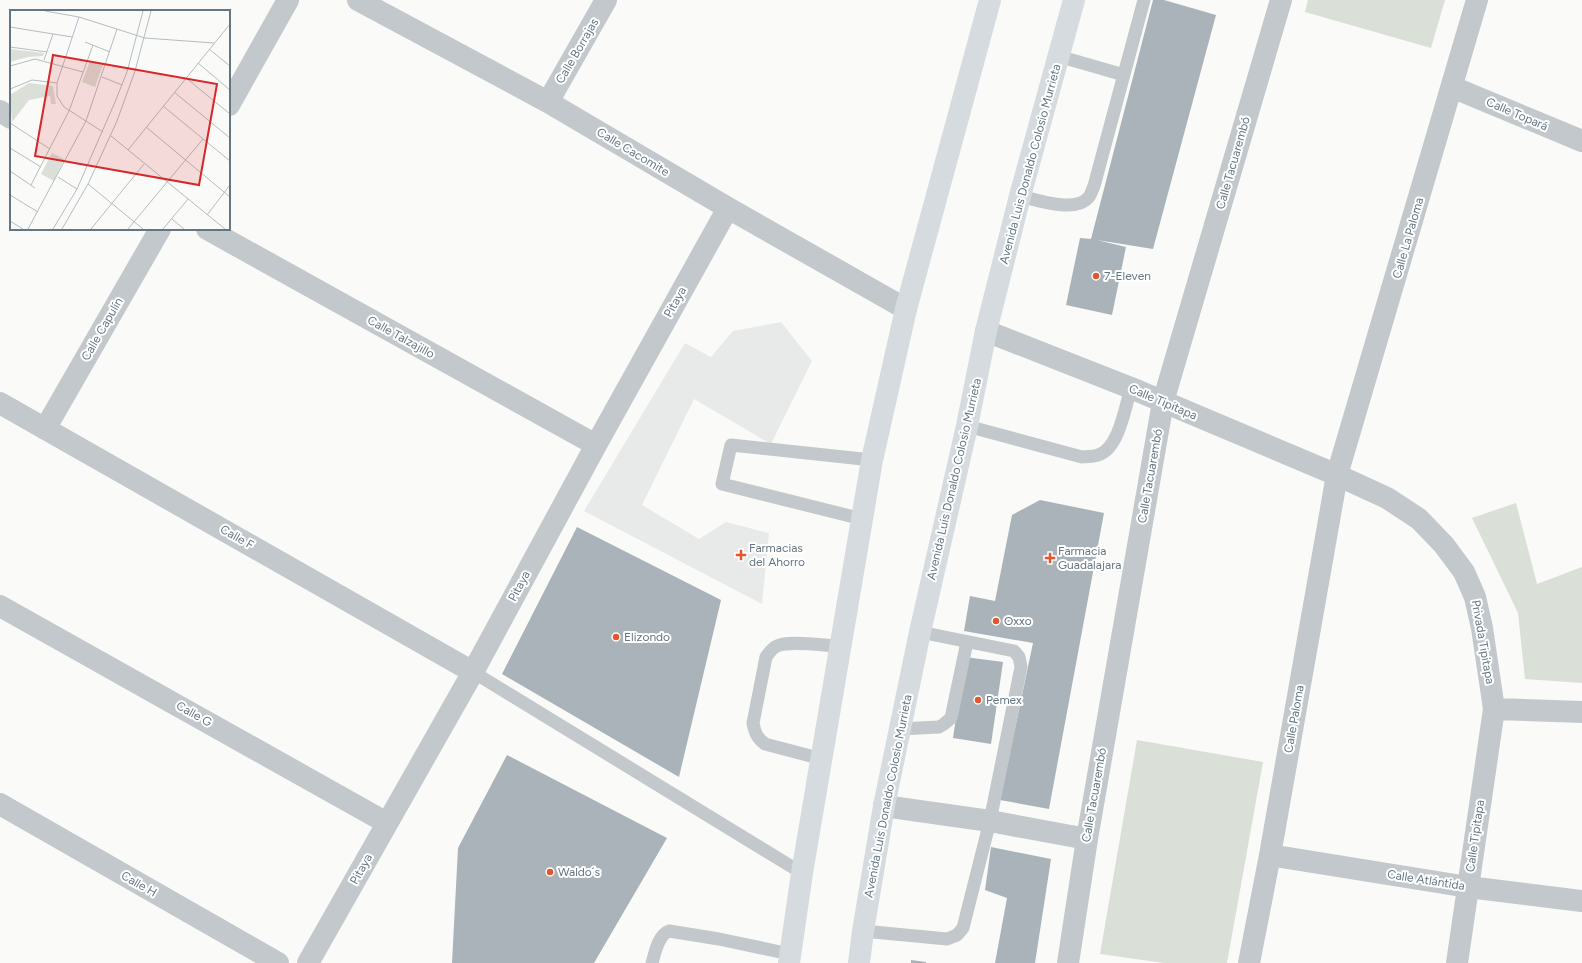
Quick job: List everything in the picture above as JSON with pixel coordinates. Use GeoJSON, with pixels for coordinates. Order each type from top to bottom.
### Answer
{"type":"FeatureCollection","features":[{"type":"Feature","properties":{"kind":"main road"},"geometry":{"type":"LineString","coordinates":[[790,958],[802,873],[872,460],[906,309],[990,0]]}},
{"type":"Feature","properties":{"kind":"main road","name":"Avenida Luis Donaldo Colosio Murrieta"},"geometry":{"type":"LineString","coordinates":[[859,963],[862,931],[884,806],[920,632],[967,426],[986,331],[1020,196],[1074,0]]}},
{"type":"Feature","properties":{"kind":"street"},"geometry":{"type":"LineString","coordinates":[[230,103],[288,0]]}},
{"type":"Feature","properties":{"kind":"street","name":"Calle Cacomite"},"geometry":{"type":"LineString","coordinates":[[358,0],[548,102],[728,208],[906,309]]}},
{"type":"Feature","properties":{"kind":"street","name":"Calle Borrajas"},"geometry":{"type":"LineString","coordinates":[[548,102],[606,0]]}},
{"type":"Feature","properties":{"kind":"street","name":"Calle Tacuarembó"},"geometry":{"type":"LineString","coordinates":[[1068,963],[1087,839],[1163,402],[1281,0]]}},
{"type":"Feature","properties":{"kind":"street","name":"Calle La Paloma"},"geometry":{"type":"LineString","coordinates":[[1337,475],[1477,0]]}},
{"type":"Feature","properties":{"kind":"street","name":"Calle Topará"},"geometry":{"type":"LineString","coordinates":[[1452,87],[1582,141]]}},
{"type":"Feature","properties":{"kind":"street"},"geometry":{"type":"LineString","coordinates":[[0,112],[10,117]]}},
{"type":"Feature","properties":{"kind":"street","name":"Pitaya"},"geometry":{"type":"LineString","coordinates":[[308,963],[473,672],[596,445],[728,208]]}},
{"type":"Feature","properties":{"kind":"street","name":"Calle Capulín"},"geometry":{"type":"LineString","coordinates":[[45,428],[159,230]]}},
{"type":"Feature","properties":{"kind":"street","name":"Calle Talzajillo"},"geometry":{"type":"LineString","coordinates":[[209,230],[596,445]]}},
{"type":"Feature","properties":{"kind":"street","name":"Calle Tipitapa"},"geometry":{"type":"LineString","coordinates":[[986,331],[1131,388],[1337,475]]}},
{"type":"Feature","properties":{"kind":"street","name":"Calle F"},"geometry":{"type":"LineString","coordinates":[[0,404],[45,428],[473,672]]}},
{"type":"Feature","properties":{"kind":"street","name":"Privada Tipitapa"},"geometry":{"type":"LineString","coordinates":[[1337,475],[1387,498],[1419,519],[1444,545],[1464,572],[1475,596],[1482,628],[1494,709]]}},
{"type":"Feature","properties":{"kind":"street","name":"Calle Paloma"},"geometry":{"type":"LineString","coordinates":[[1249,963],[1270,855],[1337,475]]}},
{"type":"Feature","properties":{"kind":"street","name":"Calle G"},"geometry":{"type":"LineString","coordinates":[[0,606],[387,823]]}},
{"type":"Feature","properties":{"kind":"street"},"geometry":{"type":"LineString","coordinates":[[1494,709],[1582,712]]}},
{"type":"Feature","properties":{"kind":"street","name":"Calle Tipitapa"},"geometry":{"type":"LineString","coordinates":[[1457,963],[1494,709]]}},
{"type":"Feature","properties":{"kind":"street","name":"Calle H"},"geometry":{"type":"LineString","coordinates":[[0,804],[278,963]]}},
{"type":"Feature","properties":{"kind":"street"},"geometry":{"type":"LineString","coordinates":[[884,806],[990,821],[1087,839]]}},
{"type":"Feature","properties":{"kind":"street","name":"Calle Atlántida"},"geometry":{"type":"LineString","coordinates":[[1270,855],[1468,887],[1582,901]]}},
{"type":"Feature","properties":{"kind":"lane"},"geometry":{"type":"LineString","coordinates":[[1020,196],[1062,206],[1075,205],[1088,199],[1094,186],[1144,0]]}},
{"type":"Feature","properties":{"kind":"lane"},"geometry":{"type":"LineString","coordinates":[[1058,56],[1124,75]]}},
{"type":"Feature","properties":{"kind":"lane"},"geometry":{"type":"LineString","coordinates":[[967,426],[1082,457],[1098,455],[1110,448],[1117,433],[1131,388]]}},
{"type":"Feature","properties":{"kind":"lane"},"geometry":{"type":"LineString","coordinates":[[862,519],[722,484],[731,446],[872,460]]}},
{"type":"Feature","properties":{"kind":"lane"},"geometry":{"type":"LineString","coordinates":[[862,931],[947,940],[957,935],[963,928],[990,821],[1021,667],[1019,657],[1014,651],[920,632]]}},
{"type":"Feature","properties":{"kind":"lane"},"geometry":{"type":"LineString","coordinates":[[900,729],[939,727],[951,718],[967,642]]}},
{"type":"Feature","properties":{"kind":"lane"},"geometry":{"type":"LineString","coordinates":[[822,760],[765,744],[755,733],[753,723],[766,657],[771,650],[778,645],[788,643],[841,646]]}},
{"type":"Feature","properties":{"kind":"lane"},"geometry":{"type":"LineString","coordinates":[[473,672],[802,873]]}},
{"type":"Feature","properties":{"kind":"lane"},"geometry":{"type":"LineString","coordinates":[[652,963],[660,938],[669,931],[719,939],[790,958]]}},
{"type":"Feature","properties":{"kind":"shaded area"},"geometry":{"type":"Polygon","coordinates":[[[1308,0],[1445,0],[1431,48],[1305,12],[1308,0]]]}},
{"type":"Feature","properties":{"kind":"shaded area"},"geometry":{"type":"Polygon","coordinates":[[[781,322],[812,361],[771,444],[694,399],[642,505],[699,539],[726,522],[769,533],[762,604],[584,511],[685,343],[711,357],[733,331],[781,322]]]}},
{"type":"Feature","properties":{"kind":"shaded area"},"geometry":{"type":"Polygon","coordinates":[[[1516,503],[1537,584],[1582,567],[1582,683],[1525,679],[1518,613],[1472,518],[1516,503]]]}},
{"type":"Feature","properties":{"kind":"shaded area"},"geometry":{"type":"Polygon","coordinates":[[[1137,740],[1263,762],[1227,963],[1164,963],[1100,954],[1137,740]]]}},
{"type":"Feature","properties":{"kind":"building"},"geometry":{"type":"Polygon","coordinates":[[[1153,0],[1164,0],[1216,15],[1153,249],[1097,240],[1126,247],[1112,315],[1066,305],[1080,238],[1091,239],[1153,0]]]}},
{"type":"Feature","properties":{"kind":"building"},"geometry":{"type":"Polygon","coordinates":[[[1040,500],[1104,513],[1049,809],[1000,800],[1033,643],[964,631],[970,596],[995,601],[1012,515],[1040,500]]]}},
{"type":"Feature","properties":{"kind":"building","name":"Elizondo"},"geometry":{"type":"Polygon","coordinates":[[[577,527],[721,600],[679,777],[502,674],[577,527]]]}},
{"type":"Feature","properties":{"kind":"building","name":"Pemex"},"geometry":{"type":"Polygon","coordinates":[[[965,657],[1003,662],[991,744],[953,738],[965,657]]]}},
{"type":"Feature","properties":{"kind":"building"},"geometry":{"type":"Polygon","coordinates":[[[507,755],[667,838],[594,963],[452,963],[458,848],[507,755]]]}},
{"type":"Feature","properties":{"kind":"building"},"geometry":{"type":"Polygon","coordinates":[[[991,847],[1051,859],[1035,963],[995,963],[1007,898],[985,890],[991,847]]]}},
{"type":"Feature","properties":{"kind":"building"},"geometry":{"type":"Polygon","coordinates":[[[911,960],[926,962],[926,963],[911,963],[911,960]]]}},
{"type":"Feature","properties":{"kind":"place","name":"7-Eleven"},"geometry":{"type":"Point","coordinates":[1096,276]}},
{"type":"Feature","properties":{"kind":"place","name":"Farmacias del Ahorro"},"geometry":{"type":"Point","coordinates":[741,555]}},
{"type":"Feature","properties":{"kind":"place","name":"Farmacia Guadalajara"},"geometry":{"type":"Point","coordinates":[1050,558]}},
{"type":"Feature","properties":{"kind":"place","name":"Oxxo"},"geometry":{"type":"Point","coordinates":[996,621]}},
{"type":"Feature","properties":{"kind":"place","name":"Elizondo"},"geometry":{"type":"Point","coordinates":[616,637]}},
{"type":"Feature","properties":{"kind":"place","name":"Pemex"},"geometry":{"type":"Point","coordinates":[978,700]}},
{"type":"Feature","properties":{"kind":"place","name":"Waldo´s"},"geometry":{"type":"Point","coordinates":[550,872]}}]}
